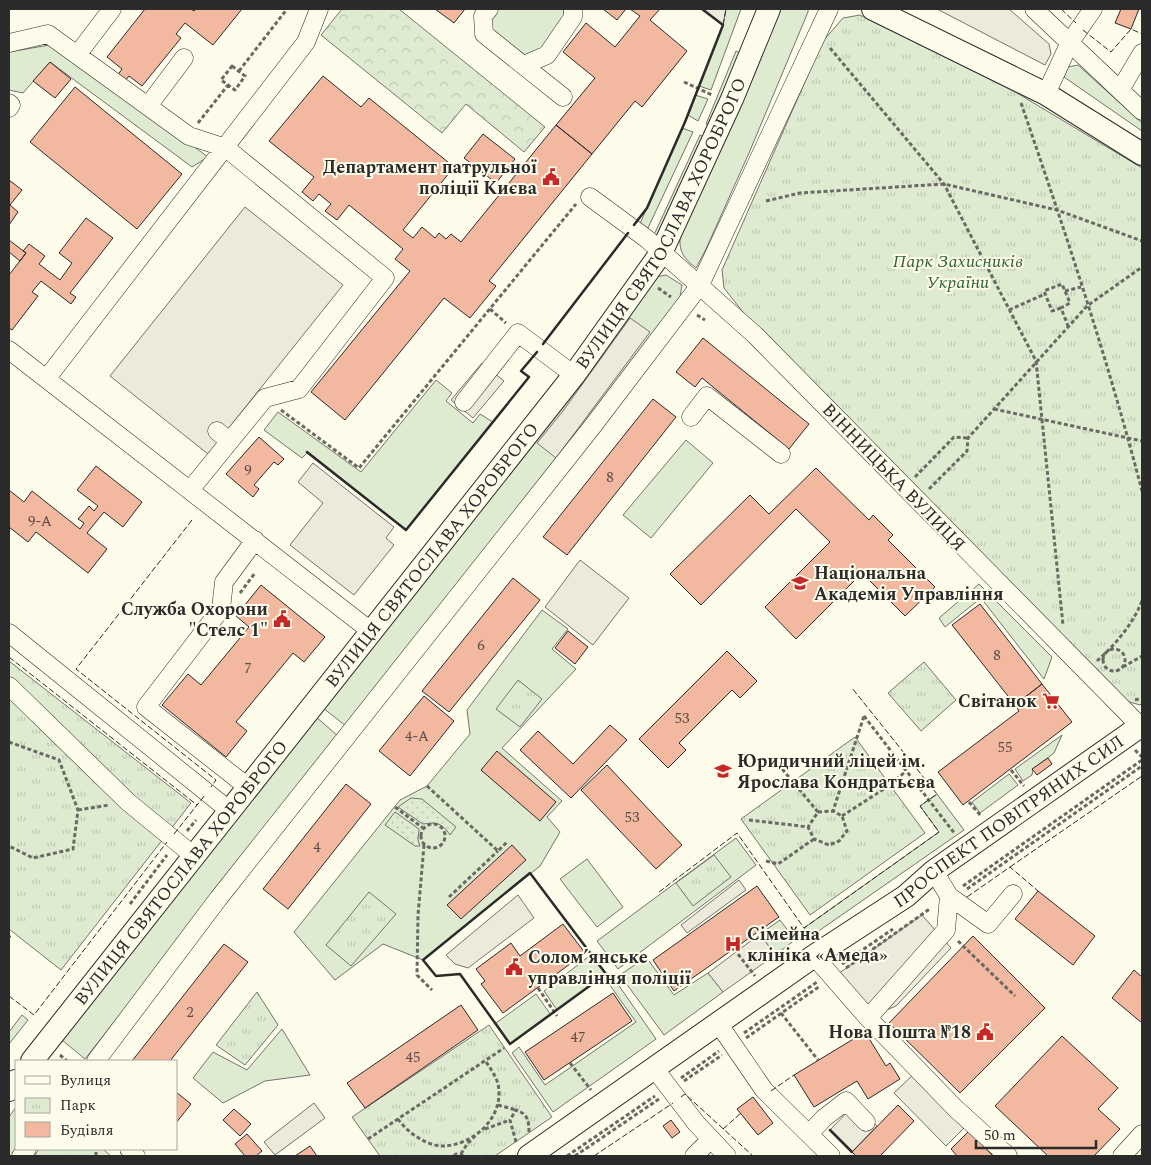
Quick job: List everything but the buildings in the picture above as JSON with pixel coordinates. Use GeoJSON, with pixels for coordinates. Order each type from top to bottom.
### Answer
{"type":"FeatureCollection","features":[{"type":"Feature","properties":{"kind":"main road","name":"ВУЛИЦЯ СВЯТОСЛАВА ХОРОБРОГО"},"geometry":{"type":"LineString","coordinates":[[33,1060],[574,374],[661,253],[732,99],[769,9]]}},
{"type":"Feature","properties":{"kind":"main road"},"geometry":{"type":"LineString","coordinates":[[873,9],[1046,94],[1142,154]]}},
{"type":"Feature","properties":{"kind":"main road","name":"ПРОСПЕКТ ПОВІТРЯНИХ СИЛ"},"geometry":{"type":"LineString","coordinates":[[532,1147],[654,1068],[814,956],[906,896],[934,871],[1142,726]]}},
{"type":"Feature","properties":{"kind":"street"},"geometry":{"type":"LineString","coordinates":[[78,55],[112,9]]}},
{"type":"Feature","properties":{"kind":"street"},"geometry":{"type":"LineString","coordinates":[[47,378],[306,42],[319,9]]}},
{"type":"Feature","properties":{"kind":"street"},"geometry":{"type":"LineString","coordinates":[[489,9],[483,16],[484,34],[563,97]]}},
{"type":"Feature","properties":{"kind":"street"},"geometry":{"type":"LineString","coordinates":[[524,65],[547,55],[574,17],[573,9]]}},
{"type":"Feature","properties":{"kind":"street"},"geometry":{"type":"LineString","coordinates":[[97,1060],[218,899],[592,427],[700,285],[829,9]]}},
{"type":"Feature","properties":{"kind":"street"},"geometry":{"type":"LineString","coordinates":[[1034,9],[1142,111]]}},
{"type":"Feature","properties":{"kind":"street"},"geometry":{"type":"LineString","coordinates":[[1046,94],[1070,42],[1093,9]]}},
{"type":"Feature","properties":{"kind":"street"},"geometry":{"type":"LineString","coordinates":[[9,43],[48,34],[189,136],[226,148],[385,278],[298,389],[265,398],[223,436],[190,490]]}},
{"type":"Feature","properties":{"kind":"street"},"geometry":{"type":"LineString","coordinates":[[1120,90],[1142,54]]}},
{"type":"Feature","properties":{"kind":"street"},"geometry":{"type":"LineString","coordinates":[[148,106],[184,58]]}},
{"type":"Feature","properties":{"kind":"street"},"geometry":{"type":"LineString","coordinates":[[9,103],[11,105],[9,108]]}},
{"type":"Feature","properties":{"kind":"street","name":"ВІННИЦЬКА ВУЛИЦЯ"},"geometry":{"type":"LineString","coordinates":[[590,197],[647,239],[755,335],[914,499],[1142,726]]}},
{"type":"Feature","properties":{"kind":"street"},"geometry":{"type":"LineString","coordinates":[[464,402],[518,332],[574,374]]}},
{"type":"Feature","properties":{"kind":"street"},"geometry":{"type":"LineString","coordinates":[[9,350],[372,632]]}},
{"type":"Feature","properties":{"kind":"street"},"geometry":{"type":"LineString","coordinates":[[691,417],[708,396],[781,454]]}},
{"type":"Feature","properties":{"kind":"street"},"geometry":{"type":"LineString","coordinates":[[249,788],[146,707],[222,609],[224,582],[255,540]]}},
{"type":"Feature","properties":{"kind":"street"},"geometry":{"type":"LineString","coordinates":[[9,632],[230,811]]}},
{"type":"Feature","properties":{"kind":"street"},"geometry":{"type":"LineString","coordinates":[[9,686],[128,802],[194,856]]}},
{"type":"Feature","properties":{"kind":"street"},"geometry":{"type":"LineString","coordinates":[[934,871],[951,897],[988,924],[1013,894]]}},
{"type":"Feature","properties":{"kind":"street"},"geometry":{"type":"LineString","coordinates":[[868,1018],[946,930],[951,897]]}},
{"type":"Feature","properties":{"kind":"street"},"geometry":{"type":"LineString","coordinates":[[814,956],[868,1018],[955,1108],[1008,1156]]}},
{"type":"Feature","properties":{"kind":"street"},"geometry":{"type":"LineString","coordinates":[[718,1023],[764,1090],[831,1156]]}},
{"type":"Feature","properties":{"kind":"street"},"geometry":{"type":"LineString","coordinates":[[654,1068],[669,1089],[727,1156]]}},
{"type":"Feature","properties":{"kind":"street"},"geometry":{"type":"LineString","coordinates":[[808,1134],[824,1118],[846,1101],[866,1122]]}},
{"type":"Feature","properties":{"kind":"street"},"geometry":{"type":"LineString","coordinates":[[1122,1156],[1142,1134]]}},
{"type":"Feature","properties":{"kind":"street"},"geometry":{"type":"LineString","coordinates":[[694,1156],[711,1139]]}},
{"type":"Feature","properties":{"kind":"path"},"geometry":{"type":"LineString","coordinates":[[239,71],[287,9]]}},
{"type":"Feature","properties":{"kind":"path"},"geometry":{"type":"LineString","coordinates":[[830,48],[944,184],[1036,361],[1064,627]]}},
{"type":"Feature","properties":{"kind":"path"},"geometry":{"type":"LineString","coordinates":[[232,66],[246,76],[235,90],[228,85],[221,80],[232,66]]}},
{"type":"Feature","properties":{"kind":"path"},"geometry":{"type":"LineString","coordinates":[[684,82],[712,95]]}},
{"type":"Feature","properties":{"kind":"path"},"geometry":{"type":"LineString","coordinates":[[189,136],[228,85]]}},
{"type":"Feature","properties":{"kind":"path"},"geometry":{"type":"LineString","coordinates":[[1020,102],[1058,210],[1128,437],[1142,491]]}},
{"type":"Feature","properties":{"kind":"path"},"geometry":{"type":"LineString","coordinates":[[766,200],[800,193],[944,184],[1058,210],[1142,241]]}},
{"type":"Feature","properties":{"kind":"path"},"geometry":{"type":"LineString","coordinates":[[265,398],[359,468],[583,195],[590,197]]}},
{"type":"Feature","properties":{"kind":"path"},"geometry":{"type":"LineString","coordinates":[[914,499],[928,490],[967,450],[968,438],[1087,306],[1142,267]]}},
{"type":"Feature","properties":{"kind":"path"},"geometry":{"type":"LineString","coordinates":[[642,278],[705,320]]}},
{"type":"Feature","properties":{"kind":"path"},"geometry":{"type":"LineString","coordinates":[[1009,310],[1045,294],[1044,291],[1062,284],[1070,303],[1052,311],[1045,294]]}},
{"type":"Feature","properties":{"kind":"path"},"geometry":{"type":"LineString","coordinates":[[1066,291],[1081,287]]}},
{"type":"Feature","properties":{"kind":"path"},"geometry":{"type":"LineString","coordinates":[[1061,308],[1068,326]]}},
{"type":"Feature","properties":{"kind":"path"},"geometry":{"type":"LineString","coordinates":[[490,309],[518,332]]}},
{"type":"Feature","properties":{"kind":"path"},"geometry":{"type":"LineString","coordinates":[[994,409],[1142,441]]}},
{"type":"Feature","properties":{"kind":"path"},"geometry":{"type":"LineString","coordinates":[[915,477],[954,437],[968,438]]}},
{"type":"Feature","properties":{"kind":"path"},"geometry":{"type":"LineString","coordinates":[[237,596],[255,573]]}},
{"type":"Feature","properties":{"kind":"path"},"geometry":{"type":"LineString","coordinates":[[1096,661],[1108,651],[1137,614],[1142,601]]}},
{"type":"Feature","properties":{"kind":"path"},"geometry":{"type":"LineString","coordinates":[[1108,651],[1118,649],[1123,654],[1125,661],[1112,678]]}},
{"type":"Feature","properties":{"kind":"path"},"geometry":{"type":"LineString","coordinates":[[1108,651],[1104,660],[1106,666],[1111,670],[1119,669],[1142,656]]}},
{"type":"Feature","properties":{"kind":"path"},"geometry":{"type":"LineString","coordinates":[[832,811],[855,737],[864,716],[905,772],[956,835]]}},
{"type":"Feature","properties":{"kind":"path"},"geometry":{"type":"LineString","coordinates":[[9,742],[59,760],[78,810],[73,849],[33,858],[9,846]]}},
{"type":"Feature","properties":{"kind":"path"},"geometry":{"type":"LineString","coordinates":[[951,897],[1142,760]]}},
{"type":"Feature","properties":{"kind":"path"},"geometry":{"type":"LineString","coordinates":[[778,764],[818,812]]}},
{"type":"Feature","properties":{"kind":"path"},"geometry":{"type":"LineString","coordinates":[[951,897],[1142,766]]}},
{"type":"Feature","properties":{"kind":"path"},"geometry":{"type":"LineString","coordinates":[[1011,770],[1024,787]]}},
{"type":"Feature","properties":{"kind":"path"},"geometry":{"type":"LineString","coordinates":[[842,816],[905,772]]}},
{"type":"Feature","properties":{"kind":"path"},"geometry":{"type":"LineString","coordinates":[[427,786],[498,850]]}},
{"type":"Feature","properties":{"kind":"path"},"geometry":{"type":"LineString","coordinates":[[78,810],[128,802]]}},
{"type":"Feature","properties":{"kind":"path"},"geometry":{"type":"LineString","coordinates":[[969,802],[981,817]]}},
{"type":"Feature","properties":{"kind":"path"},"geometry":{"type":"LineString","coordinates":[[394,807],[423,828]]}},
{"type":"Feature","properties":{"kind":"path"},"geometry":{"type":"LineString","coordinates":[[808,828],[814,839],[829,845],[840,841],[847,831],[842,816],[832,811],[818,812]]}},
{"type":"Feature","properties":{"kind":"path"},"geometry":{"type":"LineString","coordinates":[[808,828],[818,812]]}},
{"type":"Feature","properties":{"kind":"path"},"geometry":{"type":"LineString","coordinates":[[749,820],[808,828]]}},
{"type":"Feature","properties":{"kind":"path"},"geometry":{"type":"LineString","coordinates":[[424,845],[436,848],[443,844],[445,836],[439,825],[430,824],[423,828],[420,839],[424,845],[418,915],[417,975],[432,990]]}},
{"type":"Feature","properties":{"kind":"path"},"geometry":{"type":"LineString","coordinates":[[766,861],[778,864],[814,839]]}},
{"type":"Feature","properties":{"kind":"path"},"geometry":{"type":"LineString","coordinates":[[449,897],[508,841]]}},
{"type":"Feature","properties":{"kind":"path"},"geometry":{"type":"LineString","coordinates":[[733,1044],[781,1013],[920,910],[926,907],[933,907]]}},
{"type":"Feature","properties":{"kind":"path"},"geometry":{"type":"LineString","coordinates":[[963,946],[1015,996]]}},
{"type":"Feature","properties":{"kind":"path"},"geometry":{"type":"LineString","coordinates":[[734,949],[755,976]]}},
{"type":"Feature","properties":{"kind":"path"},"geometry":{"type":"LineString","coordinates":[[575,1156],[830,976]]}},
{"type":"Feature","properties":{"kind":"path"},"geometry":{"type":"LineString","coordinates":[[538,988],[557,1016]]}},
{"type":"Feature","properties":{"kind":"path"},"geometry":{"type":"LineString","coordinates":[[781,1013],[818,1060]]}},
{"type":"Feature","properties":{"kind":"path"},"geometry":{"type":"LineString","coordinates":[[368,1139],[504,1048]]}},
{"type":"Feature","properties":{"kind":"path"},"geometry":{"type":"LineString","coordinates":[[454,1156],[463,1155],[467,1144],[491,1121],[498,1104],[498,1084],[485,1060]]}},
{"type":"Feature","properties":{"kind":"path"},"geometry":{"type":"LineString","coordinates":[[570,1063],[591,1090]]}},
{"type":"Feature","properties":{"kind":"path"},"geometry":{"type":"LineString","coordinates":[[567,1156],[669,1089]]}},
{"type":"Feature","properties":{"kind":"path"},"geometry":{"type":"LineString","coordinates":[[498,1104],[524,1112],[529,1120],[532,1147]]}},
{"type":"Feature","properties":{"kind":"path"},"geometry":{"type":"LineString","coordinates":[[398,1119],[405,1129],[428,1142],[443,1146],[463,1141],[480,1131],[510,1120],[516,1110]]}},
{"type":"Feature","properties":{"kind":"path"},"geometry":{"type":"LineString","coordinates":[[510,1120],[532,1147]]}},
{"type":"Feature","properties":{"kind":"green space"},"geometry":{"type":"Polygon","coordinates":[[[342,9],[399,9],[545,127],[524,152],[466,104],[442,133],[321,35],[342,9]]]}},
{"type":"Feature","properties":{"kind":"green space"},"geometry":{"type":"Polygon","coordinates":[[[498,9],[564,9],[564,18],[541,49],[525,55],[493,31],[490,18],[498,9]]]}},
{"type":"Feature","properties":{"kind":"green space"},"geometry":{"type":"Polygon","coordinates":[[[726,9],[741,9],[711,90],[699,86],[723,25],[726,9]]]}},
{"type":"Feature","properties":{"kind":"green space"},"geometry":{"type":"Polygon","coordinates":[[[780,9],[808,9],[808,12],[749,153],[696,268],[684,255],[680,238],[780,9]]]}},
{"type":"Feature","properties":{"kind":"green space","name":"Парк Захисників України"},"geometry":{"type":"Polygon","coordinates":[[[860,15],[1017,93],[1142,168],[1142,703],[1140,705],[1126,701],[914,492],[742,311],[724,288],[722,270],[823,41],[843,18],[860,15]]]}},
{"type":"Feature","properties":{"kind":"green space"},"geometry":{"type":"Polygon","coordinates":[[[55,44],[208,157],[192,167],[50,62],[23,93],[9,90],[9,52],[55,44]]]}},
{"type":"Feature","properties":{"kind":"green space"},"geometry":{"type":"Polygon","coordinates":[[[736,51],[745,56],[714,127],[706,124],[736,51]]]}},
{"type":"Feature","properties":{"kind":"green space"},"geometry":{"type":"Polygon","coordinates":[[[1078,65],[1142,123],[1142,131],[1064,77],[1068,67],[1078,65]]]}},
{"type":"Feature","properties":{"kind":"green space"},"geometry":{"type":"Polygon","coordinates":[[[695,95],[708,99],[698,121],[688,115],[695,95]]]}},
{"type":"Feature","properties":{"kind":"green space"},"geometry":{"type":"Polygon","coordinates":[[[682,128],[693,132],[647,230],[639,226],[682,128]]]}},
{"type":"Feature","properties":{"kind":"green space"},"geometry":{"type":"Polygon","coordinates":[[[700,135],[709,140],[660,243],[653,237],[700,135]]]}},
{"type":"Feature","properties":{"kind":"green space"},"geometry":{"type":"Polygon","coordinates":[[[666,275],[682,285],[680,297],[589,421],[346,726],[323,708],[655,277],[666,275]]]}},
{"type":"Feature","properties":{"kind":"green space"},"geometry":{"type":"Polygon","coordinates":[[[436,380],[452,393],[446,401],[473,423],[480,414],[493,422],[406,530],[307,453],[302,458],[264,430],[278,412],[361,472],[436,380]]]}},
{"type":"Feature","properties":{"kind":"green space"},"geometry":{"type":"Polygon","coordinates":[[[686,440],[713,463],[651,538],[623,515],[686,440]]]}},
{"type":"Feature","properties":{"kind":"green space"},"geometry":{"type":"Polygon","coordinates":[[[979,584],[1052,657],[1044,679],[981,598],[945,627],[939,618],[979,584]]]}},
{"type":"Feature","properties":{"kind":"green space"},"geometry":{"type":"Polygon","coordinates":[[[542,610],[568,629],[552,649],[576,669],[502,748],[562,801],[547,817],[560,832],[540,866],[423,960],[383,944],[335,980],[294,932],[400,800],[427,786],[470,734],[467,710],[542,610]]]}},
{"type":"Feature","properties":{"kind":"green space"},"geometry":{"type":"Polygon","coordinates":[[[9,661],[191,803],[61,970],[9,929],[9,661]]]}},
{"type":"Feature","properties":{"kind":"green space"},"geometry":{"type":"Polygon","coordinates":[[[924,662],[956,700],[921,731],[888,693],[924,662]]]}},
{"type":"Feature","properties":{"kind":"green space"},"geometry":{"type":"Polygon","coordinates":[[[518,680],[542,699],[520,727],[496,709],[518,680]]]}},
{"type":"Feature","properties":{"kind":"green space"},"geometry":{"type":"Polygon","coordinates":[[[315,716],[338,736],[85,1059],[62,1040],[315,716]]]}},
{"type":"Feature","properties":{"kind":"green space"},"geometry":{"type":"Polygon","coordinates":[[[1062,735],[1054,753],[1033,769],[1032,775],[1023,781],[1015,769],[1062,735]]]}},
{"type":"Feature","properties":{"kind":"green space"},"geometry":{"type":"Polygon","coordinates":[[[855,737],[925,833],[810,915],[741,819],[855,737]]]}},
{"type":"Feature","properties":{"kind":"green space"},"geometry":{"type":"Polygon","coordinates":[[[1009,774],[1018,785],[980,813],[972,802],[1009,774]]]}},
{"type":"Feature","properties":{"kind":"green space"},"geometry":{"type":"Polygon","coordinates":[[[937,794],[964,830],[810,937],[804,928],[939,832],[920,806],[937,794]]]}},
{"type":"Feature","properties":{"kind":"green space"},"geometry":{"type":"Polygon","coordinates":[[[411,798],[422,799],[456,827],[450,835],[442,826],[436,823],[423,824],[398,807],[411,798]]]}},
{"type":"Feature","properties":{"kind":"green space"},"geometry":{"type":"Polygon","coordinates":[[[395,812],[419,829],[418,840],[420,846],[415,846],[385,825],[395,812]]]}},
{"type":"Feature","properties":{"kind":"green space"},"geometry":{"type":"Polygon","coordinates":[[[736,838],[756,865],[618,969],[597,941],[736,838]]]}},
{"type":"Feature","properties":{"kind":"green space"},"geometry":{"type":"Polygon","coordinates":[[[714,855],[731,877],[693,906],[676,883],[714,855]]]}},
{"type":"Feature","properties":{"kind":"green space"},"geometry":{"type":"Polygon","coordinates":[[[587,859],[623,907],[597,927],[560,879],[587,859]]]}},
{"type":"Feature","properties":{"kind":"green space"},"geometry":{"type":"Polygon","coordinates":[[[369,892],[396,914],[351,966],[326,945],[369,892]]]}},
{"type":"Feature","properties":{"kind":"green space"},"geometry":{"type":"Polygon","coordinates":[[[780,920],[795,940],[775,955],[760,934],[780,920]]]}},
{"type":"Feature","properties":{"kind":"green space"},"geometry":{"type":"Polygon","coordinates":[[[592,954],[606,974],[557,1010],[544,991],[592,954]]]}},
{"type":"Feature","properties":{"kind":"green space"},"geometry":{"type":"Polygon","coordinates":[[[646,957],[674,995],[708,973],[723,992],[664,1035],[620,975],[646,957]]]}},
{"type":"Feature","properties":{"kind":"green space"},"geometry":{"type":"Polygon","coordinates":[[[615,980],[656,1039],[553,1112],[512,1053],[519,1047],[545,1085],[636,1022],[609,984],[615,980]]]}},
{"type":"Feature","properties":{"kind":"green space"},"geometry":{"type":"Polygon","coordinates":[[[257,992],[278,1025],[245,1065],[216,1045],[257,992]]]}},
{"type":"Feature","properties":{"kind":"green space"},"geometry":{"type":"Polygon","coordinates":[[[536,994],[551,1015],[510,1044],[496,1023],[536,994]]]}},
{"type":"Feature","properties":{"kind":"green space"},"geometry":{"type":"Polygon","coordinates":[[[22,1015],[28,1020],[9,1044],[9,1032],[22,1015]]]}},
{"type":"Feature","properties":{"kind":"green space"},"geometry":{"type":"Polygon","coordinates":[[[489,1025],[552,1117],[495,1156],[380,1156],[352,1117],[489,1025]]]}},
{"type":"Feature","properties":{"kind":"green space"},"geometry":{"type":"Polygon","coordinates":[[[282,1029],[310,1075],[265,1081],[223,1103],[193,1078],[213,1052],[247,1070],[282,1029]]]}},
{"type":"Feature","properties":{"kind":"green space"},"geometry":{"type":"Polygon","coordinates":[[[15,1108],[16,1150],[13,1156],[9,1156],[9,1117],[15,1108]]]}},
{"type":"Feature","properties":{"kind":"green space"},"geometry":{"type":"Polygon","coordinates":[[[38,1150],[104,1150],[111,1156],[34,1156],[38,1150]]]}},
{"type":"Feature","properties":{"kind":"shaded area"},"geometry":{"type":"Polygon","coordinates":[[[702,9],[726,9],[723,25],[702,9]]]}},
{"type":"Feature","properties":{"kind":"shaded area"},"geometry":{"type":"Polygon","coordinates":[[[937,9],[1009,9],[1049,44],[1051,54],[1045,65],[937,9]]]}},
{"type":"Feature","properties":{"kind":"shaded area"},"geometry":{"type":"Polygon","coordinates":[[[245,207],[343,285],[208,454],[110,376],[245,207]]]}},
{"type":"Feature","properties":{"kind":"shaded area"},"geometry":{"type":"Polygon","coordinates":[[[630,318],[650,332],[556,458],[537,443],[563,411],[630,318]]]}},
{"type":"Feature","properties":{"kind":"shaded area"},"geometry":{"type":"Polygon","coordinates":[[[482,363],[504,381],[473,418],[451,400],[482,363]]]}},
{"type":"Feature","properties":{"kind":"shaded area"},"geometry":{"type":"Polygon","coordinates":[[[313,463],[394,527],[386,538],[394,545],[354,595],[290,545],[323,503],[298,482],[313,463]]]}},
{"type":"Feature","properties":{"kind":"shaded area"},"geometry":{"type":"Polygon","coordinates":[[[580,560],[629,598],[593,645],[545,607],[580,560]]]}},
{"type":"Feature","properties":{"kind":"shaded area"},"geometry":{"type":"Polygon","coordinates":[[[739,880],[746,890],[687,933],[681,925],[739,880]]]}},
{"type":"Feature","properties":{"kind":"shaded area"},"geometry":{"type":"Polygon","coordinates":[[[518,895],[534,918],[468,968],[455,964],[446,955],[518,895]]]}},
{"type":"Feature","properties":{"kind":"shaded area"},"geometry":{"type":"Polygon","coordinates":[[[922,915],[951,948],[896,1006],[868,1018],[832,978],[922,915]]]}},
{"type":"Feature","properties":{"kind":"shaded area"},"geometry":{"type":"Polygon","coordinates":[[[760,934],[775,955],[723,992],[708,973],[760,934]]]}},
{"type":"Feature","properties":{"kind":"shaded area"},"geometry":{"type":"Polygon","coordinates":[[[918,1070],[970,1122],[946,1146],[894,1093],[918,1070]]]}},
{"type":"Feature","properties":{"kind":"shaded area"},"geometry":{"type":"Polygon","coordinates":[[[314,1103],[325,1118],[275,1155],[264,1142],[314,1103]]]}},
{"type":"Feature","properties":{"kind":"shaded area"},"geometry":{"type":"Polygon","coordinates":[[[855,1104],[877,1126],[852,1152],[830,1130],[855,1104]]]}},
{"type":"Feature","properties":{"kind":"fence"},"geometry":{"type":"LineString","coordinates":[[723,25],[726,9]]}},
{"type":"Feature","properties":{"kind":"fence"},"geometry":{"type":"LineString","coordinates":[[1061,9],[1076,23]]}},
{"type":"Feature","properties":{"kind":"fence"},"geometry":{"type":"LineString","coordinates":[[1083,30],[1111,52],[1131,29],[1142,34]]}},
{"type":"Feature","properties":{"kind":"fence"},"geometry":{"type":"LineString","coordinates":[[192,520],[76,669],[216,780],[211,787]]}},
{"type":"Feature","properties":{"kind":"fence"},"geometry":{"type":"LineString","coordinates":[[9,657],[197,805]]}},
{"type":"Feature","properties":{"kind":"fence"},"geometry":{"type":"LineString","coordinates":[[659,892],[737,833],[804,928],[939,832],[920,806],[937,794],[852,688]]}},
{"type":"Feature","properties":{"kind":"fence"},"geometry":{"type":"LineString","coordinates":[[1010,867],[1142,776]]}},
{"type":"Feature","properties":{"kind":"fence"},"geometry":{"type":"LineString","coordinates":[[174,834],[205,795]]}},
{"type":"Feature","properties":{"kind":"fence"},"geometry":{"type":"LineString","coordinates":[[9,996],[34,1015],[167,842]]}},
{"type":"Feature","properties":{"kind":"fence"},"geometry":{"type":"LineString","coordinates":[[967,897],[1010,867],[1038,891]]}},
{"type":"Feature","properties":{"kind":"fence"},"geometry":{"type":"LineString","coordinates":[[771,1091],[794,1075]]}},
{"type":"Feature","properties":{"kind":"fence"},"geometry":{"type":"LineString","coordinates":[[681,1097],[685,1094],[753,1156]]}},
{"type":"Feature","properties":{"kind":"fence"},"geometry":{"type":"LineString","coordinates":[[594,1156],[673,1103]]}},
{"type":"Feature","properties":{"kind":"fence"},"geometry":{"type":"LineString","coordinates":[[723,1129],[741,1113]]}},
{"type":"Feature","properties":{"kind":"wall"},"geometry":{"type":"LineString","coordinates":[[634,225],[647,208],[685,122],[723,25],[702,9]]}},
{"type":"Feature","properties":{"kind":"wall"},"geometry":{"type":"LineString","coordinates":[[543,344],[628,233]]}},
{"type":"Feature","properties":{"kind":"wall"},"geometry":{"type":"LineString","coordinates":[[307,452],[406,530],[529,377],[521,371],[537,352]]}},
{"type":"Feature","properties":{"kind":"wall"},"geometry":{"type":"LineString","coordinates":[[530,873],[606,974],[510,1044],[460,974],[436,976],[423,960],[530,873]]}},
{"type":"Feature","properties":{"kind":"wall"},"geometry":{"type":"LineString","coordinates":[[830,1130],[852,1152]]}},
{"type":"Feature","properties":{"kind":"place","name":"Департамент патрульної поліції Києва"},"geometry":{"type":"Point","coordinates":[551,177]}},
{"type":"Feature","properties":{"kind":"place","name":"Національна Академія Управління"},"geometry":{"type":"Point","coordinates":[800,583]}},
{"type":"Feature","properties":{"kind":"place","name":"Служба Охорони \"Стелс 1\""},"geometry":{"type":"Point","coordinates":[282,619]}},
{"type":"Feature","properties":{"kind":"place","name":"Світанок"},"geometry":{"type":"Point","coordinates":[1051,701]}},
{"type":"Feature","properties":{"kind":"place","name":"Юридичний ліцей ім. Ярослава Кондратьєва"},"geometry":{"type":"Point","coordinates":[723,771]}},
{"type":"Feature","properties":{"kind":"place","name":"Сімейна клініка «Амеда»"},"geometry":{"type":"Point","coordinates":[733,944]}},
{"type":"Feature","properties":{"kind":"place","name":"Соломʼянське управління поліції"},"geometry":{"type":"Point","coordinates":[514,967]}},
{"type":"Feature","properties":{"kind":"place","name":"Нова Пошта №18"},"geometry":{"type":"Point","coordinates":[985,1032]}}]}
